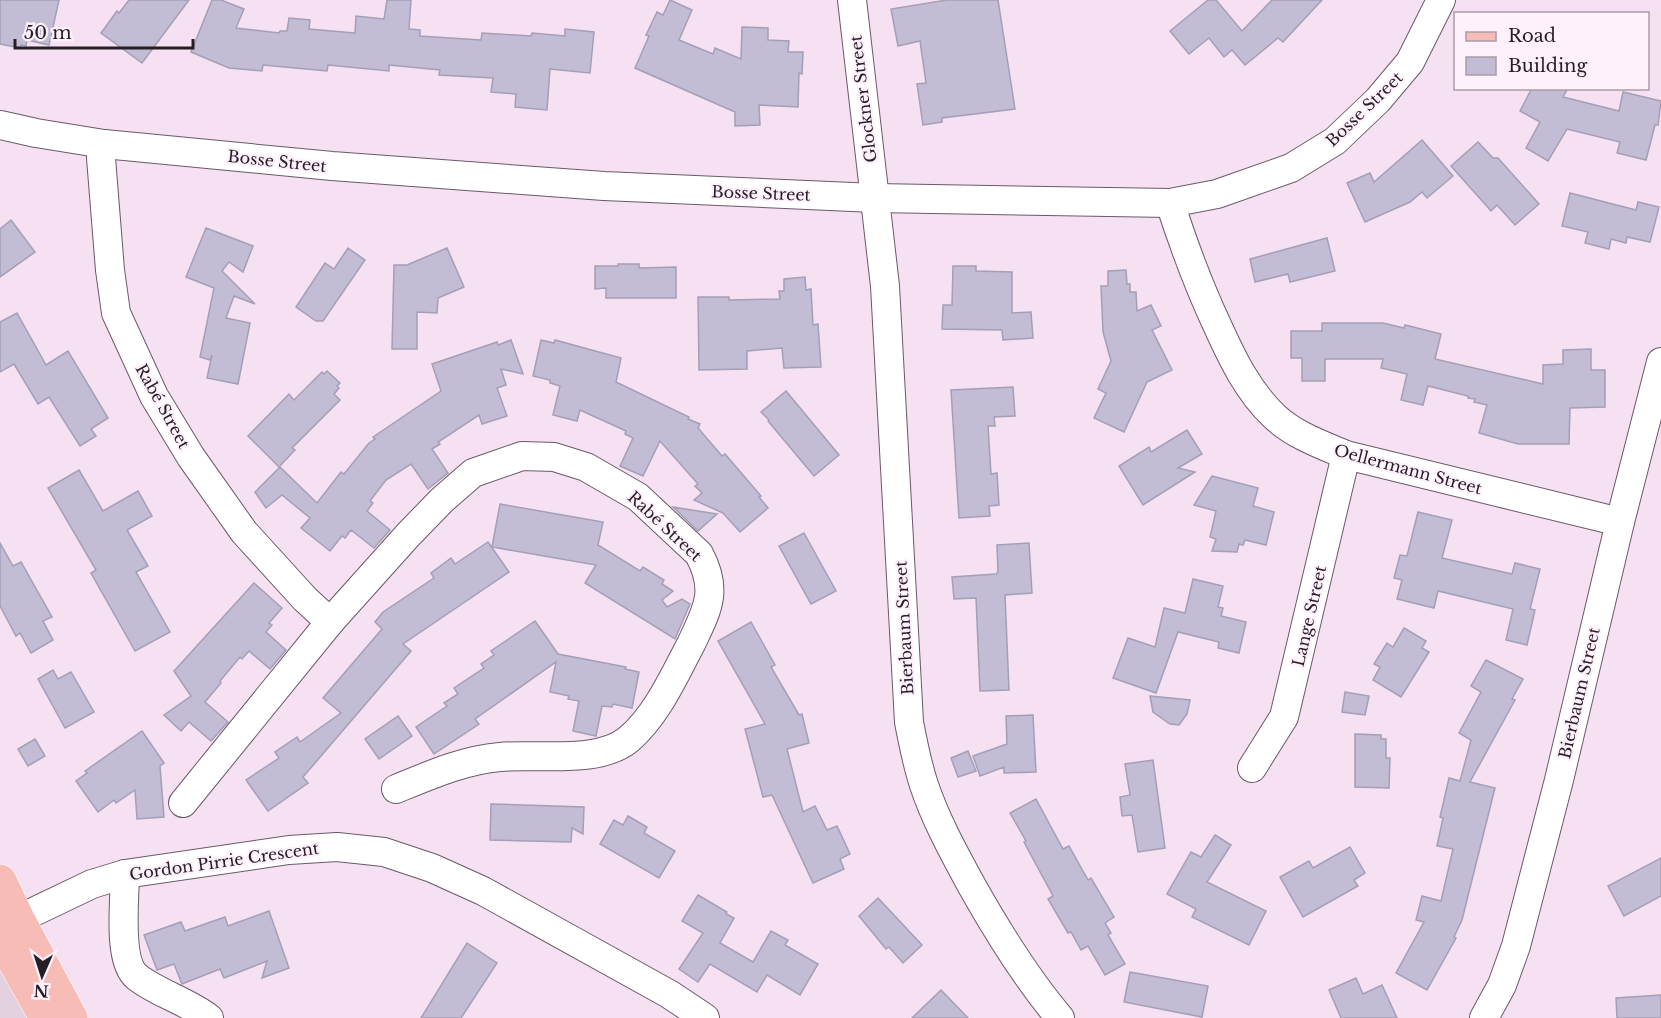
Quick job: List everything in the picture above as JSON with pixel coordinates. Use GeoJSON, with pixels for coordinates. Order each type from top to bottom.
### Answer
{"type":"FeatureCollection","features":[{"type":"Feature","properties":{"kind":"main road"},"geometry":{"type":"LineString","coordinates":[[0,880],[6,928],[51,1013]]}},
{"type":"Feature","properties":{"kind":"street","name":"Glockner Street"},"geometry":{"type":"LineString","coordinates":[[852,0],[875,198]]}},
{"type":"Feature","properties":{"kind":"street","name":"Bosse Street"},"geometry":{"type":"LineString","coordinates":[[0,125],[104,144],[332,166],[604,186],[875,198],[1170,203],[1217,194],[1291,168],[1335,141],[1378,100],[1410,62],[1441,0]]}},
{"type":"Feature","properties":{"kind":"street","name":"Rabé Street"},"geometry":{"type":"LineString","coordinates":[[104,144],[101,158],[110,270],[116,313],[154,396],[191,457],[243,532],[297,591],[330,622]]}},
{"type":"Feature","properties":{"kind":"street","name":"Bierbaum Street"},"geometry":{"type":"LineString","coordinates":[[875,198],[885,286],[909,722],[916,758],[949,845],[998,932],[1039,994],[1060,1018]]}},
{"type":"Feature","properties":{"kind":"street","name":"Oellermann Street"},"geometry":{"type":"LineString","coordinates":[[1170,203],[1188,259],[1237,370],[1257,398],[1276,417],[1309,440],[1346,455],[1620,522]]}},
{"type":"Feature","properties":{"kind":"street","name":"Bierbaum Street"},"geometry":{"type":"LineString","coordinates":[[1484,1018],[1502,985],[1516,946],[1661,362]]}},
{"type":"Feature","properties":{"kind":"street","name":"Lange Street"},"geometry":{"type":"LineString","coordinates":[[1252,768],[1284,717],[1346,455]]}},
{"type":"Feature","properties":{"kind":"street","name":"Rabé Street"},"geometry":{"type":"LineString","coordinates":[[183,803],[330,622],[408,535],[442,500],[473,473],[522,456],[554,457],[586,467],[638,497],[699,554],[705,566],[710,588],[708,610],[668,686],[645,723],[628,740],[612,749],[593,753],[500,757],[472,762],[396,789]]}},
{"type":"Feature","properties":{"kind":"street","name":"Gordon Pirrie Crescent"},"geometry":{"type":"LineString","coordinates":[[6,928],[92,884],[125,874],[289,850],[337,847],[384,852],[432,868],[483,891],[669,994],[705,1018]]}},
{"type":"Feature","properties":{"kind":"street"},"geometry":{"type":"LineString","coordinates":[[125,874],[125,953],[131,970],[150,985],[209,1018]]}},
{"type":"Feature","properties":{"kind":"shaded area"},"geometry":{"type":"Polygon","coordinates":[[[0,931],[35,1018],[0,1018],[0,931]]]}},
{"type":"Feature","properties":{"kind":"building"},"geometry":{"type":"Polygon","coordinates":[[[0,0],[59,0],[49,45],[27,40],[26,46],[21,45],[20,48],[0,44],[0,0]]]}},
{"type":"Feature","properties":{"kind":"building"},"geometry":{"type":"Polygon","coordinates":[[[129,0],[189,0],[142,63],[101,33],[117,11],[119,13],[129,0]]]}},
{"type":"Feature","properties":{"kind":"building"},"geometry":{"type":"Polygon","coordinates":[[[212,0],[221,0],[244,9],[236,28],[279,33],[287,31],[289,18],[310,20],[309,29],[355,33],[356,16],[384,19],[387,0],[411,0],[409,29],[420,30],[420,36],[481,40],[482,33],[531,36],[532,33],[565,36],[565,29],[594,32],[590,73],[550,69],[547,110],[515,107],[516,94],[491,92],[493,78],[439,75],[440,70],[389,65],[389,71],[328,65],[327,71],[263,65],[262,71],[229,68],[191,52],[212,0]]]}},
{"type":"Feature","properties":{"kind":"building"},"geometry":{"type":"Polygon","coordinates":[[[670,0],[692,10],[679,40],[713,54],[715,48],[741,59],[742,27],[768,28],[768,40],[789,41],[788,52],[803,52],[802,74],[799,73],[798,107],[759,105],[760,125],[735,126],[735,112],[635,68],[649,36],[646,35],[657,12],[663,15],[670,0]]]}},
{"type":"Feature","properties":{"kind":"building"},"geometry":{"type":"Polygon","coordinates":[[[947,0],[998,0],[1015,109],[942,118],[942,122],[923,125],[917,84],[926,83],[920,41],[898,46],[891,9],[947,0]]]}},
{"type":"Feature","properties":{"kind":"building"},"geometry":{"type":"Polygon","coordinates":[[[1208,0],[1216,0],[1242,31],[1272,0],[1322,0],[1283,42],[1278,38],[1245,65],[1232,50],[1224,57],[1209,38],[1189,54],[1170,31],[1208,0]]]}},
{"type":"Feature","properties":{"kind":"building"},"geometry":{"type":"Polygon","coordinates":[[[1531,90],[1567,90],[1563,97],[1619,111],[1623,92],[1661,101],[1658,125],[1655,125],[1646,160],[1617,153],[1620,142],[1567,129],[1548,161],[1526,148],[1540,122],[1520,111],[1531,90]]]}},
{"type":"Feature","properties":{"kind":"building"},"geometry":{"type":"Polygon","coordinates":[[[1422,140],[1453,176],[1427,198],[1422,192],[1410,202],[1365,222],[1347,183],[1370,173],[1374,182],[1422,140]]]}},
{"type":"Feature","properties":{"kind":"building"},"geometry":{"type":"Polygon","coordinates":[[[1478,142],[1493,158],[1498,158],[1539,204],[1515,225],[1497,205],[1491,211],[1451,166],[1478,142]]]}},
{"type":"Feature","properties":{"kind":"building"},"geometry":{"type":"Polygon","coordinates":[[[1570,193],[1636,210],[1638,202],[1659,207],[1650,242],[1627,237],[1626,243],[1611,239],[1609,249],[1585,243],[1588,232],[1562,226],[1570,193]]]}},
{"type":"Feature","properties":{"kind":"building"},"geometry":{"type":"Polygon","coordinates":[[[11,220],[35,252],[0,277],[0,229],[11,220]]]}},
{"type":"Feature","properties":{"kind":"building"},"geometry":{"type":"Polygon","coordinates":[[[206,228],[253,246],[243,272],[229,262],[222,271],[255,304],[234,296],[226,318],[250,323],[238,384],[207,378],[212,355],[210,360],[200,357],[214,288],[186,277],[206,228]]]}},
{"type":"Feature","properties":{"kind":"building"},"geometry":{"type":"Polygon","coordinates":[[[1327,238],[1335,271],[1290,282],[1288,274],[1255,282],[1250,259],[1327,238]]]}},
{"type":"Feature","properties":{"kind":"building"},"geometry":{"type":"Polygon","coordinates":[[[348,248],[365,260],[323,321],[316,321],[296,307],[325,263],[334,269],[348,248]]]}},
{"type":"Feature","properties":{"kind":"building"},"geometry":{"type":"Polygon","coordinates":[[[447,248],[464,287],[438,298],[437,313],[417,312],[417,349],[392,349],[394,265],[407,265],[447,248]]]}},
{"type":"Feature","properties":{"kind":"building"},"geometry":{"type":"Polygon","coordinates":[[[618,264],[639,264],[639,268],[676,267],[676,298],[606,298],[606,288],[595,289],[595,266],[618,266],[618,264]]]}},
{"type":"Feature","properties":{"kind":"building"},"geometry":{"type":"Polygon","coordinates":[[[953,266],[976,266],[976,271],[1012,272],[1012,313],[1031,312],[1033,338],[1003,340],[1002,330],[942,329],[943,305],[952,305],[953,266]]]}},
{"type":"Feature","properties":{"kind":"building"},"geometry":{"type":"Polygon","coordinates":[[[1126,270],[1130,292],[1136,292],[1137,311],[1151,305],[1161,326],[1152,330],[1172,370],[1147,382],[1124,432],[1094,418],[1106,393],[1098,389],[1111,361],[1103,332],[1101,286],[1108,286],[1108,271],[1126,270]]]}},
{"type":"Feature","properties":{"kind":"building"},"geometry":{"type":"Polygon","coordinates":[[[805,277],[806,290],[811,289],[813,325],[818,324],[821,367],[784,368],[782,348],[747,351],[747,369],[699,370],[698,297],[729,297],[729,300],[780,299],[779,291],[784,291],[784,279],[805,277]]]}},
{"type":"Feature","properties":{"kind":"building"},"geometry":{"type":"Polygon","coordinates":[[[17,313],[46,365],[68,351],[108,418],[91,429],[96,436],[80,446],[49,397],[38,404],[14,364],[0,372],[0,322],[17,313]]]}},
{"type":"Feature","properties":{"kind":"building"},"geometry":{"type":"Polygon","coordinates":[[[1322,323],[1383,323],[1404,328],[1405,325],[1441,334],[1435,359],[1543,384],[1543,365],[1563,364],[1563,350],[1591,349],[1591,370],[1605,370],[1605,407],[1570,408],[1569,444],[1518,444],[1479,433],[1487,405],[1474,402],[1475,399],[1468,398],[1468,396],[1428,386],[1423,405],[1401,400],[1407,374],[1381,368],[1383,359],[1325,359],[1325,381],[1302,381],[1302,358],[1291,358],[1291,331],[1322,331],[1322,323]]]}},
{"type":"Feature","properties":{"kind":"building"},"geometry":{"type":"Polygon","coordinates":[[[511,340],[523,374],[501,369],[506,385],[497,388],[507,416],[482,424],[479,415],[438,442],[440,444],[432,449],[448,473],[428,489],[411,464],[386,480],[370,501],[373,503],[367,511],[390,530],[374,548],[351,530],[345,538],[342,536],[330,551],[301,528],[310,518],[282,495],[266,508],[255,492],[280,467],[317,503],[341,472],[344,474],[369,443],[375,439],[373,437],[441,391],[432,364],[497,342],[498,345],[511,340]]]}},
{"type":"Feature","properties":{"kind":"building"},"geometry":{"type":"Polygon","coordinates":[[[541,340],[554,343],[555,340],[621,358],[616,382],[700,424],[698,428],[722,456],[725,454],[761,496],[759,497],[768,508],[740,532],[723,513],[694,500],[702,493],[695,486],[698,484],[660,441],[643,476],[620,466],[633,438],[625,434],[626,431],[580,410],[577,421],[553,415],[560,386],[550,383],[550,380],[533,376],[541,340]]]}},
{"type":"Feature","properties":{"kind":"building"},"geometry":{"type":"Polygon","coordinates":[[[327,371],[340,383],[334,394],[340,400],[292,448],[295,450],[279,467],[248,436],[289,394],[294,400],[322,372],[324,374],[327,371]]]}},
{"type":"Feature","properties":{"kind":"building"},"geometry":{"type":"Polygon","coordinates":[[[1013,387],[1015,416],[994,417],[995,426],[988,426],[991,474],[997,473],[999,505],[989,506],[990,516],[959,518],[951,390],[1013,387]]]}},
{"type":"Feature","properties":{"kind":"building"},"geometry":{"type":"Polygon","coordinates":[[[786,391],[839,455],[814,476],[761,412],[786,391]]]}},
{"type":"Feature","properties":{"kind":"building"},"geometry":{"type":"Polygon","coordinates":[[[1187,430],[1202,454],[1178,468],[1195,472],[1143,505],[1119,466],[1149,447],[1151,452],[1187,430]]]}},
{"type":"Feature","properties":{"kind":"building"},"geometry":{"type":"Polygon","coordinates":[[[79,470],[103,511],[138,491],[152,516],[127,530],[148,566],[136,572],[170,632],[135,651],[91,573],[96,570],[48,488],[79,470]]]}},
{"type":"Feature","properties":{"kind":"building"},"geometry":{"type":"Polygon","coordinates":[[[1212,476],[1258,488],[1253,506],[1274,512],[1266,545],[1245,540],[1243,545],[1239,544],[1237,552],[1212,551],[1216,539],[1210,537],[1216,511],[1194,505],[1212,476]]]}},
{"type":"Feature","properties":{"kind":"building"},"geometry":{"type":"Polygon","coordinates":[[[500,504],[603,522],[598,545],[640,571],[643,567],[664,580],[662,584],[673,591],[662,600],[667,607],[682,599],[690,604],[675,639],[585,583],[596,565],[492,547],[500,504]]]}},
{"type":"Feature","properties":{"kind":"building"},"geometry":{"type":"Polygon","coordinates":[[[673,507],[717,514],[698,531],[673,507]]]}},
{"type":"Feature","properties":{"kind":"building"},"geometry":{"type":"Polygon","coordinates":[[[1418,512],[1452,520],[1442,558],[1512,574],[1515,563],[1540,569],[1530,609],[1535,610],[1527,645],[1506,640],[1513,609],[1438,591],[1434,608],[1397,599],[1402,580],[1394,578],[1400,555],[1407,556],[1418,512]]]}},
{"type":"Feature","properties":{"kind":"building"},"geometry":{"type":"Polygon","coordinates":[[[804,533],[836,591],[811,604],[779,546],[804,533]]]}},
{"type":"Feature","properties":{"kind":"building"},"geometry":{"type":"Polygon","coordinates":[[[488,542],[509,572],[403,644],[411,651],[303,777],[308,783],[268,811],[246,780],[279,758],[275,752],[297,737],[300,742],[341,713],[323,698],[382,629],[375,622],[383,612],[434,578],[431,573],[451,558],[455,564],[488,542]]]}},
{"type":"Feature","properties":{"kind":"building"},"geometry":{"type":"Polygon","coordinates":[[[0,543],[13,566],[21,562],[52,617],[43,621],[53,640],[31,653],[20,633],[16,636],[0,606],[0,543]]]}},
{"type":"Feature","properties":{"kind":"building"},"geometry":{"type":"Polygon","coordinates":[[[1029,543],[1032,593],[1005,595],[1009,690],[980,691],[976,598],[954,599],[952,577],[996,574],[998,572],[997,545],[1029,543]]]}},
{"type":"Feature","properties":{"kind":"building"},"geometry":{"type":"Polygon","coordinates":[[[1193,579],[1223,586],[1218,607],[1223,608],[1221,616],[1246,622],[1239,653],[1218,648],[1219,642],[1178,632],[1156,693],[1113,678],[1128,638],[1155,647],[1164,608],[1185,613],[1193,579]]]}},
{"type":"Feature","properties":{"kind":"building"},"geometry":{"type":"Polygon","coordinates":[[[254,583],[282,608],[269,623],[272,625],[266,632],[286,650],[270,669],[249,651],[242,659],[240,657],[220,681],[221,683],[205,702],[228,722],[211,741],[189,722],[181,731],[164,715],[191,696],[174,671],[254,583]]]}},
{"type":"Feature","properties":{"kind":"building"},"geometry":{"type":"Polygon","coordinates":[[[535,621],[558,654],[626,667],[625,669],[639,672],[632,708],[613,704],[612,707],[602,706],[596,736],[573,731],[579,701],[568,699],[569,696],[550,692],[556,662],[475,719],[479,724],[434,754],[416,727],[447,706],[444,703],[458,694],[454,688],[484,668],[481,664],[494,655],[491,651],[535,621]]]}},
{"type":"Feature","properties":{"kind":"building"},"geometry":{"type":"Polygon","coordinates":[[[751,622],[775,665],[771,667],[799,715],[802,714],[809,743],[787,749],[803,812],[815,806],[827,830],[837,826],[850,854],[840,859],[844,869],[813,883],[772,795],[763,797],[745,729],[765,724],[718,641],[751,622]]]}},
{"type":"Feature","properties":{"kind":"building"},"geometry":{"type":"Polygon","coordinates":[[[1404,628],[1426,641],[1422,648],[1429,652],[1401,697],[1373,680],[1380,667],[1374,664],[1387,643],[1393,647],[1404,628]]]}},
{"type":"Feature","properties":{"kind":"building"},"geometry":{"type":"Polygon","coordinates":[[[1486,660],[1523,679],[1512,699],[1515,700],[1470,782],[1495,788],[1462,920],[1454,937],[1456,938],[1427,990],[1396,973],[1424,922],[1416,920],[1422,896],[1441,901],[1453,849],[1437,846],[1443,818],[1440,817],[1449,778],[1460,781],[1471,740],[1459,733],[1481,692],[1471,686],[1486,660]]]}},
{"type":"Feature","properties":{"kind":"building"},"geometry":{"type":"Polygon","coordinates":[[[53,670],[58,679],[71,672],[94,712],[65,728],[38,679],[53,670]]]}},
{"type":"Feature","properties":{"kind":"building"},"geometry":{"type":"Polygon","coordinates":[[[1345,692],[1369,696],[1365,715],[1342,712],[1345,692]]]}},
{"type":"Feature","properties":{"kind":"building"},"geometry":{"type":"Polygon","coordinates":[[[1150,696],[1190,700],[1187,714],[1179,725],[1170,724],[1153,712],[1150,696]]]}},
{"type":"Feature","properties":{"kind":"building"},"geometry":{"type":"Polygon","coordinates":[[[1033,715],[1036,772],[1004,773],[1004,767],[980,776],[973,756],[1007,744],[1006,716],[1033,715]]]}},
{"type":"Feature","properties":{"kind":"building"},"geometry":{"type":"Polygon","coordinates":[[[398,716],[412,736],[379,759],[365,739],[398,716]]]}},
{"type":"Feature","properties":{"kind":"building"},"geometry":{"type":"Polygon","coordinates":[[[142,731],[164,763],[160,766],[164,817],[137,819],[135,790],[116,803],[114,800],[98,812],[76,781],[87,773],[85,771],[142,731]]]}},
{"type":"Feature","properties":{"kind":"building"},"geometry":{"type":"Polygon","coordinates":[[[1355,734],[1381,735],[1381,739],[1386,739],[1386,758],[1390,758],[1389,788],[1355,787],[1355,734]]]}},
{"type":"Feature","properties":{"kind":"building"},"geometry":{"type":"Polygon","coordinates":[[[35,739],[45,756],[28,766],[18,749],[35,739]]]}},
{"type":"Feature","properties":{"kind":"building"},"geometry":{"type":"Polygon","coordinates":[[[968,751],[976,771],[958,777],[951,758],[968,751]]]}},
{"type":"Feature","properties":{"kind":"building"},"geometry":{"type":"Polygon","coordinates":[[[1153,760],[1165,848],[1138,852],[1132,815],[1122,816],[1120,797],[1130,795],[1125,764],[1153,760]]]}},
{"type":"Feature","properties":{"kind":"building"},"geometry":{"type":"Polygon","coordinates":[[[1036,799],[1063,849],[1069,846],[1088,880],[1091,878],[1114,917],[1105,923],[1111,933],[1108,935],[1125,964],[1105,975],[1088,946],[1081,950],[1071,932],[1068,933],[1048,899],[1053,896],[1010,813],[1036,799]]]}},
{"type":"Feature","properties":{"kind":"building"},"geometry":{"type":"Polygon","coordinates":[[[491,804],[584,807],[583,834],[572,828],[571,842],[490,840],[491,804]]]}},
{"type":"Feature","properties":{"kind":"building"},"geometry":{"type":"Polygon","coordinates":[[[628,816],[647,827],[644,833],[675,851],[659,878],[600,844],[614,820],[623,825],[628,816]]]}},
{"type":"Feature","properties":{"kind":"building"},"geometry":{"type":"Polygon","coordinates":[[[1215,835],[1231,845],[1207,882],[1266,911],[1249,945],[1192,917],[1196,909],[1167,894],[1191,852],[1201,857],[1215,835]]]}},
{"type":"Feature","properties":{"kind":"building"},"geometry":{"type":"Polygon","coordinates":[[[1350,847],[1365,873],[1354,880],[1358,886],[1303,917],[1280,877],[1309,861],[1313,868],[1350,847]]]}},
{"type":"Feature","properties":{"kind":"building"},"geometry":{"type":"Polygon","coordinates":[[[1661,858],[1661,896],[1624,916],[1608,886],[1661,858]]]}},
{"type":"Feature","properties":{"kind":"building"},"geometry":{"type":"Polygon","coordinates":[[[698,895],[734,918],[720,943],[753,962],[771,931],[788,940],[785,945],[818,964],[800,995],[767,975],[757,992],[710,964],[698,982],[679,969],[703,933],[682,921],[698,895]]]}},
{"type":"Feature","properties":{"kind":"building"},"geometry":{"type":"Polygon","coordinates":[[[878,898],[922,945],[903,963],[889,947],[886,949],[859,916],[878,898]]]}},
{"type":"Feature","properties":{"kind":"building"},"geometry":{"type":"Polygon","coordinates":[[[269,911],[289,968],[262,978],[267,961],[224,978],[220,969],[182,984],[174,964],[157,970],[144,935],[181,922],[185,931],[225,917],[228,926],[269,911]]]}},
{"type":"Feature","properties":{"kind":"building"},"geometry":{"type":"Polygon","coordinates":[[[467,943],[497,963],[461,1018],[421,1018],[467,943]]]}},
{"type":"Feature","properties":{"kind":"building"},"geometry":{"type":"Polygon","coordinates":[[[1130,972],[1208,986],[1202,1017],[1124,1002],[1130,972]]]}},
{"type":"Feature","properties":{"kind":"building"},"geometry":{"type":"Polygon","coordinates":[[[1356,978],[1363,994],[1382,985],[1397,1018],[1341,1018],[1329,990],[1356,978]]]}},
{"type":"Feature","properties":{"kind":"building"},"geometry":{"type":"Polygon","coordinates":[[[941,990],[968,1018],[912,1018],[941,990]]]}},
{"type":"Feature","properties":{"kind":"building"},"geometry":{"type":"Polygon","coordinates":[[[1661,995],[1661,1018],[1617,1018],[1616,998],[1661,995]]]}}]}
